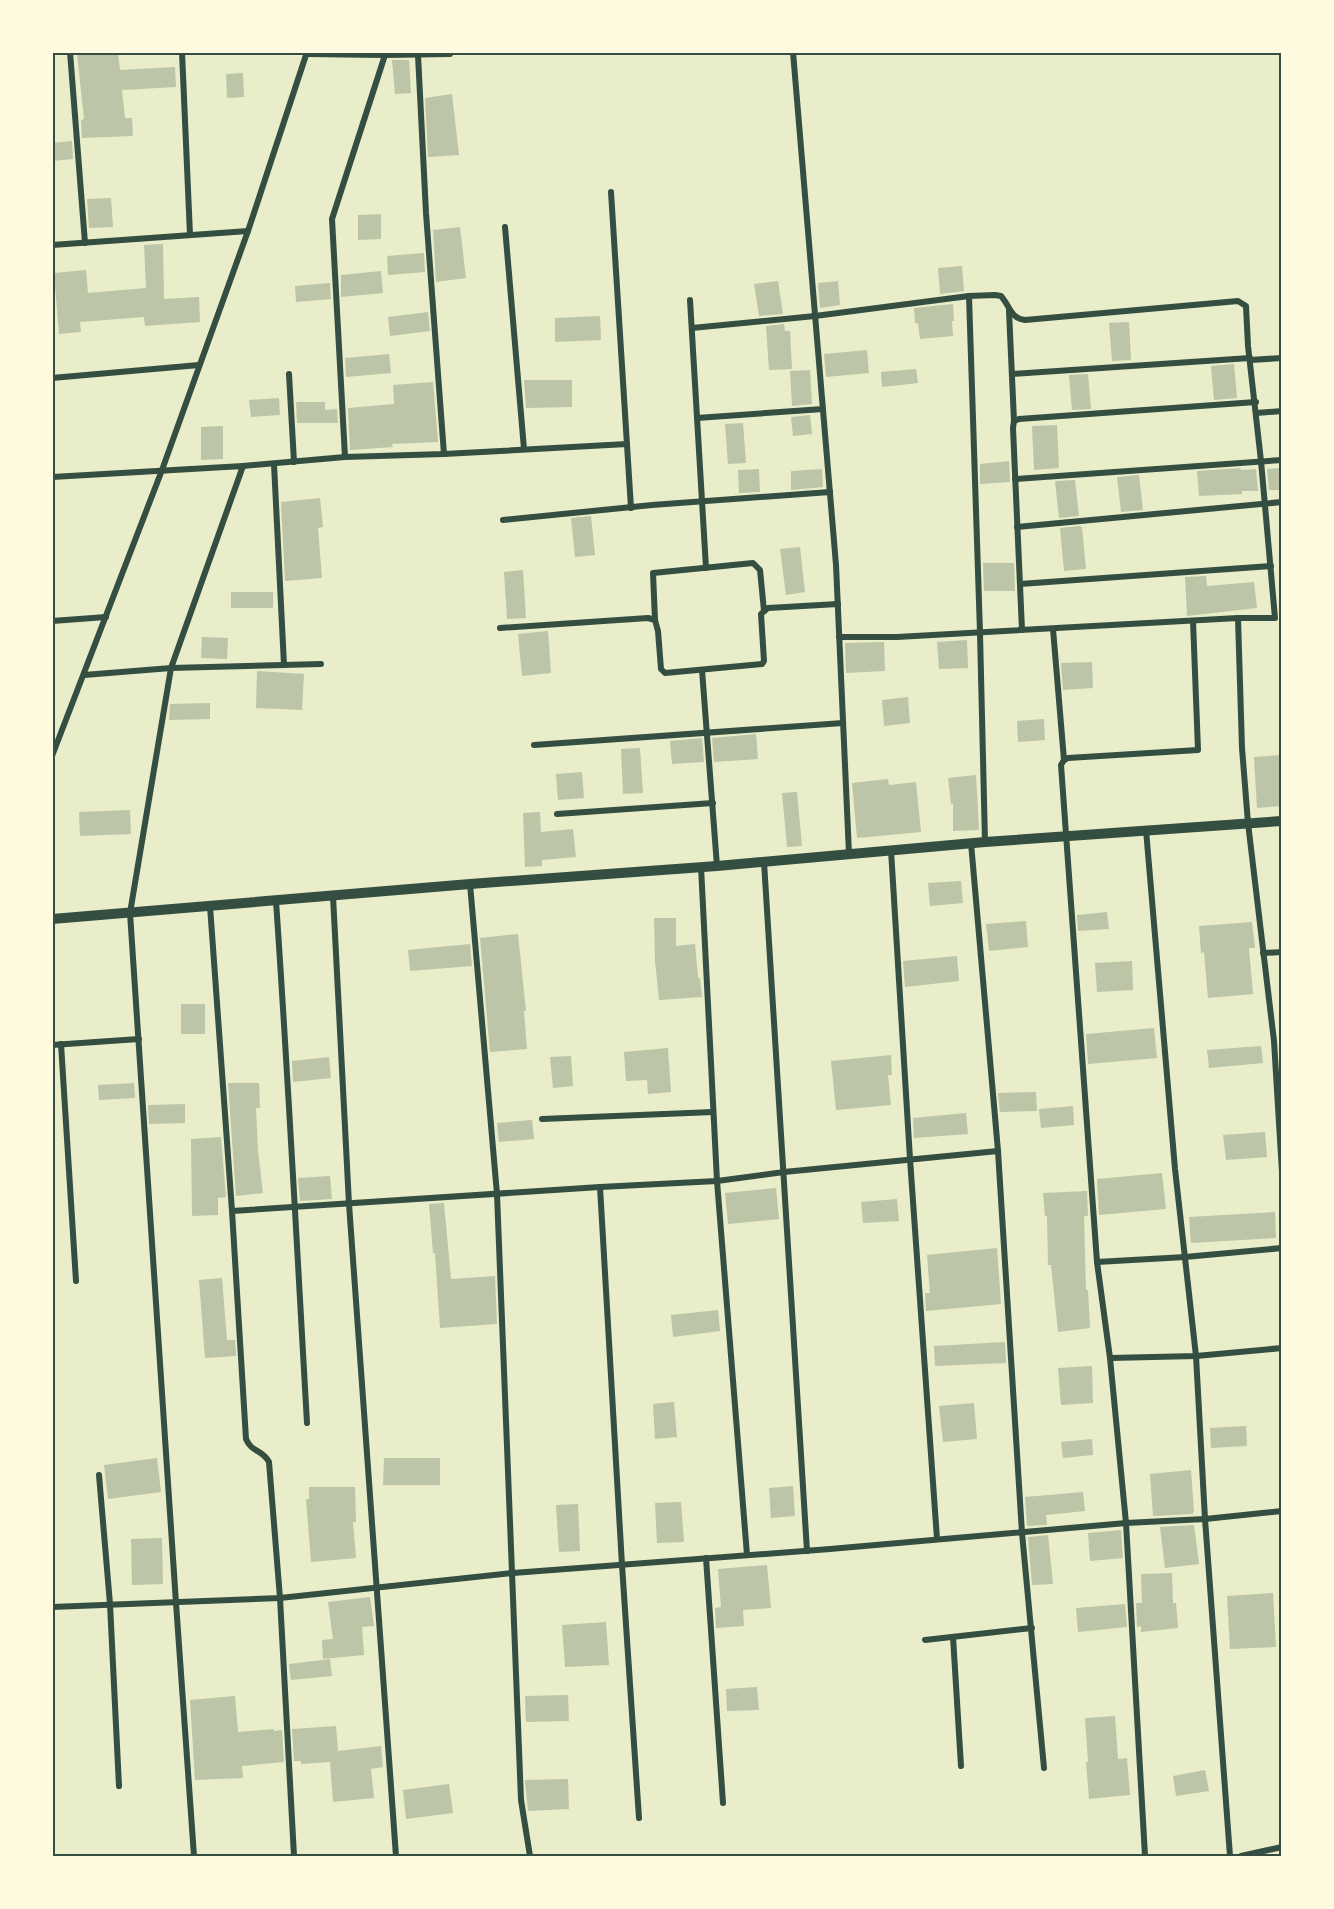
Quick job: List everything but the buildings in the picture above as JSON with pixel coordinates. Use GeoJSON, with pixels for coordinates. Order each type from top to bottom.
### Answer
{"type":"FeatureCollection","features":[{"type":"Feature","properties":{"kind":"street"},"geometry":{"type":"LineString","coordinates":[[70,52],[85,243]]}},
{"type":"Feature","properties":{"kind":"street"},"geometry":{"type":"LineString","coordinates":[[182,52],[190,235]]}},
{"type":"Feature","properties":{"kind":"street"},"geometry":{"type":"LineString","coordinates":[[794,52],[838,604],[849,854]]}},
{"type":"Feature","properties":{"kind":"street"},"geometry":{"type":"LineString","coordinates":[[53,756],[162,470],[248,231],[307,53],[385,56],[450,54]]}},
{"type":"Feature","properties":{"kind":"street"},"geometry":{"type":"LineString","coordinates":[[418,55],[426,213],[444,454]]}},
{"type":"Feature","properties":{"kind":"street"},"geometry":{"type":"LineString","coordinates":[[345,457],[332,219],[385,56]]}},
{"type":"Feature","properties":{"kind":"street"},"geometry":{"type":"LineString","coordinates":[[611,192],[631,508]]}},
{"type":"Feature","properties":{"kind":"street"},"geometry":{"type":"LineString","coordinates":[[506,227],[524,449]]}},
{"type":"Feature","properties":{"kind":"street"},"geometry":{"type":"LineString","coordinates":[[52,245],[248,231]]}},
{"type":"Feature","properties":{"kind":"street"},"geometry":{"type":"LineString","coordinates":[[969,296],[985,842]]}},
{"type":"Feature","properties":{"kind":"street"},"geometry":{"type":"LineString","coordinates":[[692,328],[815,316],[969,296],[1001,296],[1017,319],[1025,320],[1238,301],[1246,306],[1278,618],[1238,618],[980,633],[839,637]]}},
{"type":"Feature","properties":{"kind":"street"},"geometry":{"type":"LineString","coordinates":[[690,300],[706,568]]}},
{"type":"Feature","properties":{"kind":"street"},"geometry":{"type":"LineString","coordinates":[[1009,308],[1014,421],[1012,428],[1022,630]]}},
{"type":"Feature","properties":{"kind":"street"},"geometry":{"type":"LineString","coordinates":[[1012,374],[1281,358]]}},
{"type":"Feature","properties":{"kind":"street"},"geometry":{"type":"LineString","coordinates":[[52,378],[199,365]]}},
{"type":"Feature","properties":{"kind":"street"},"geometry":{"type":"LineString","coordinates":[[289,374],[294,462]]}},
{"type":"Feature","properties":{"kind":"street"},"geometry":{"type":"LineString","coordinates":[[1014,421],[1256,402]]}},
{"type":"Feature","properties":{"kind":"street"},"geometry":{"type":"LineString","coordinates":[[697,418],[823,409]]}},
{"type":"Feature","properties":{"kind":"street"},"geometry":{"type":"LineString","coordinates":[[1257,413],[1281,411]]}},
{"type":"Feature","properties":{"kind":"street"},"geometry":{"type":"LineString","coordinates":[[52,477],[274,464],[345,457],[627,444]]}},
{"type":"Feature","properties":{"kind":"street"},"geometry":{"type":"LineString","coordinates":[[1015,479],[1281,460]]}},
{"type":"Feature","properties":{"kind":"street"},"geometry":{"type":"LineString","coordinates":[[274,464],[284,665]]}},
{"type":"Feature","properties":{"kind":"street"},"geometry":{"type":"LineString","coordinates":[[194,1857],[130,913],[171,668],[243,466]]}},
{"type":"Feature","properties":{"kind":"street"},"geometry":{"type":"LineString","coordinates":[[502,520],[830,492]]}},
{"type":"Feature","properties":{"kind":"street"},"geometry":{"type":"LineString","coordinates":[[1017,527],[1281,502]]}},
{"type":"Feature","properties":{"kind":"street"},"geometry":{"type":"LineString","coordinates":[[764,611],[760,570],[753,563],[653,573],[655,620],[661,669],[665,673],[762,664],[764,662],[761,614],[764,611],[768,608],[838,604]]}},
{"type":"Feature","properties":{"kind":"street"},"geometry":{"type":"LineString","coordinates":[[1020,584],[1271,566]]}},
{"type":"Feature","properties":{"kind":"street"},"geometry":{"type":"LineString","coordinates":[[52,621],[106,617]]}},
{"type":"Feature","properties":{"kind":"street"},"geometry":{"type":"LineString","coordinates":[[500,628],[648,618],[655,620]]}},
{"type":"Feature","properties":{"kind":"street"},"geometry":{"type":"LineString","coordinates":[[1238,618],[1242,748],[1248,823],[1274,1041],[1281,1173]]}},
{"type":"Feature","properties":{"kind":"street"},"geometry":{"type":"LineString","coordinates":[[1064,760],[1198,750],[1193,621]]}},
{"type":"Feature","properties":{"kind":"street"},"geometry":{"type":"LineString","coordinates":[[1053,629],[1064,760],[1061,765],[1065,836],[1097,1262],[1110,1358],[1126,1523],[1145,1857]]}},
{"type":"Feature","properties":{"kind":"street"},"geometry":{"type":"LineString","coordinates":[[84,675],[171,668],[321,664]]}},
{"type":"Feature","properties":{"kind":"street"},"geometry":{"type":"LineString","coordinates":[[702,670],[717,866]]}},
{"type":"Feature","properties":{"kind":"street"},"geometry":{"type":"LineString","coordinates":[[534,745],[843,723]]}},
{"type":"Feature","properties":{"kind":"street"},"geometry":{"type":"LineString","coordinates":[[556,814],[713,803]]}},
{"type":"Feature","properties":{"kind":"street"},"geometry":{"type":"LineString","coordinates":[[52,919],[717,866],[971,843],[1281,821]]}},
{"type":"Feature","properties":{"kind":"street"},"geometry":{"type":"LineString","coordinates":[[1146,830],[1175,1169],[1196,1356],[1205,1519],[1230,1857]]}},
{"type":"Feature","properties":{"kind":"street"},"geometry":{"type":"LineString","coordinates":[[971,843],[998,1151],[1022,1533],[1044,1768]]}},
{"type":"Feature","properties":{"kind":"street"},"geometry":{"type":"LineString","coordinates":[[891,850],[937,1539]]}},
{"type":"Feature","properties":{"kind":"street"},"geometry":{"type":"LineString","coordinates":[[764,862],[807,1551]]}},
{"type":"Feature","properties":{"kind":"street"},"geometry":{"type":"LineString","coordinates":[[701,867],[717,1181],[747,1555]]}},
{"type":"Feature","properties":{"kind":"street"},"geometry":{"type":"LineString","coordinates":[[470,884],[497,1194],[521,1800],[530,1857]]}},
{"type":"Feature","properties":{"kind":"street"},"geometry":{"type":"LineString","coordinates":[[333,896],[349,1204],[396,1857]]}},
{"type":"Feature","properties":{"kind":"street"},"geometry":{"type":"LineString","coordinates":[[276,901],[308,1423]]}},
{"type":"Feature","properties":{"kind":"street"},"geometry":{"type":"LineString","coordinates":[[210,906],[246,1439],[249,1446],[264,1454],[268,1462],[280,1598],[294,1857]]}},
{"type":"Feature","properties":{"kind":"street"},"geometry":{"type":"LineString","coordinates":[[1263,953],[1281,952]]}},
{"type":"Feature","properties":{"kind":"street"},"geometry":{"type":"LineString","coordinates":[[52,1045],[139,1039]]}},
{"type":"Feature","properties":{"kind":"street"},"geometry":{"type":"LineString","coordinates":[[1274,1041],[1281,1041]]}},
{"type":"Feature","properties":{"kind":"street"},"geometry":{"type":"LineString","coordinates":[[61,1044],[75,1281]]}},
{"type":"Feature","properties":{"kind":"street"},"geometry":{"type":"LineString","coordinates":[[542,1119],[713,1112]]}},
{"type":"Feature","properties":{"kind":"street"},"geometry":{"type":"LineString","coordinates":[[232,1211],[717,1181],[784,1172],[998,1151]]}},
{"type":"Feature","properties":{"kind":"street"},"geometry":{"type":"LineString","coordinates":[[600,1187],[639,1818]]}},
{"type":"Feature","properties":{"kind":"street"},"geometry":{"type":"LineString","coordinates":[[1097,1262],[1281,1248]]}},
{"type":"Feature","properties":{"kind":"street"},"geometry":{"type":"LineString","coordinates":[[1110,1358],[1196,1356],[1281,1348]]}},
{"type":"Feature","properties":{"kind":"street"},"geometry":{"type":"LineString","coordinates":[[99,1475],[110,1604],[119,1786]]}},
{"type":"Feature","properties":{"kind":"street"},"geometry":{"type":"LineString","coordinates":[[52,1607],[280,1598],[513,1573],[807,1551],[1126,1523],[1205,1519],[1281,1511]]}},
{"type":"Feature","properties":{"kind":"street"},"geometry":{"type":"LineString","coordinates":[[706,1558],[723,1803]]}},
{"type":"Feature","properties":{"kind":"street"},"geometry":{"type":"LineString","coordinates":[[925,1640],[1032,1628]]}},
{"type":"Feature","properties":{"kind":"street"},"geometry":{"type":"LineString","coordinates":[[953,1637],[961,1766]]}},
{"type":"Feature","properties":{"kind":"street"},"geometry":{"type":"LineString","coordinates":[[1241,1857],[1281,1847]]}}]}
